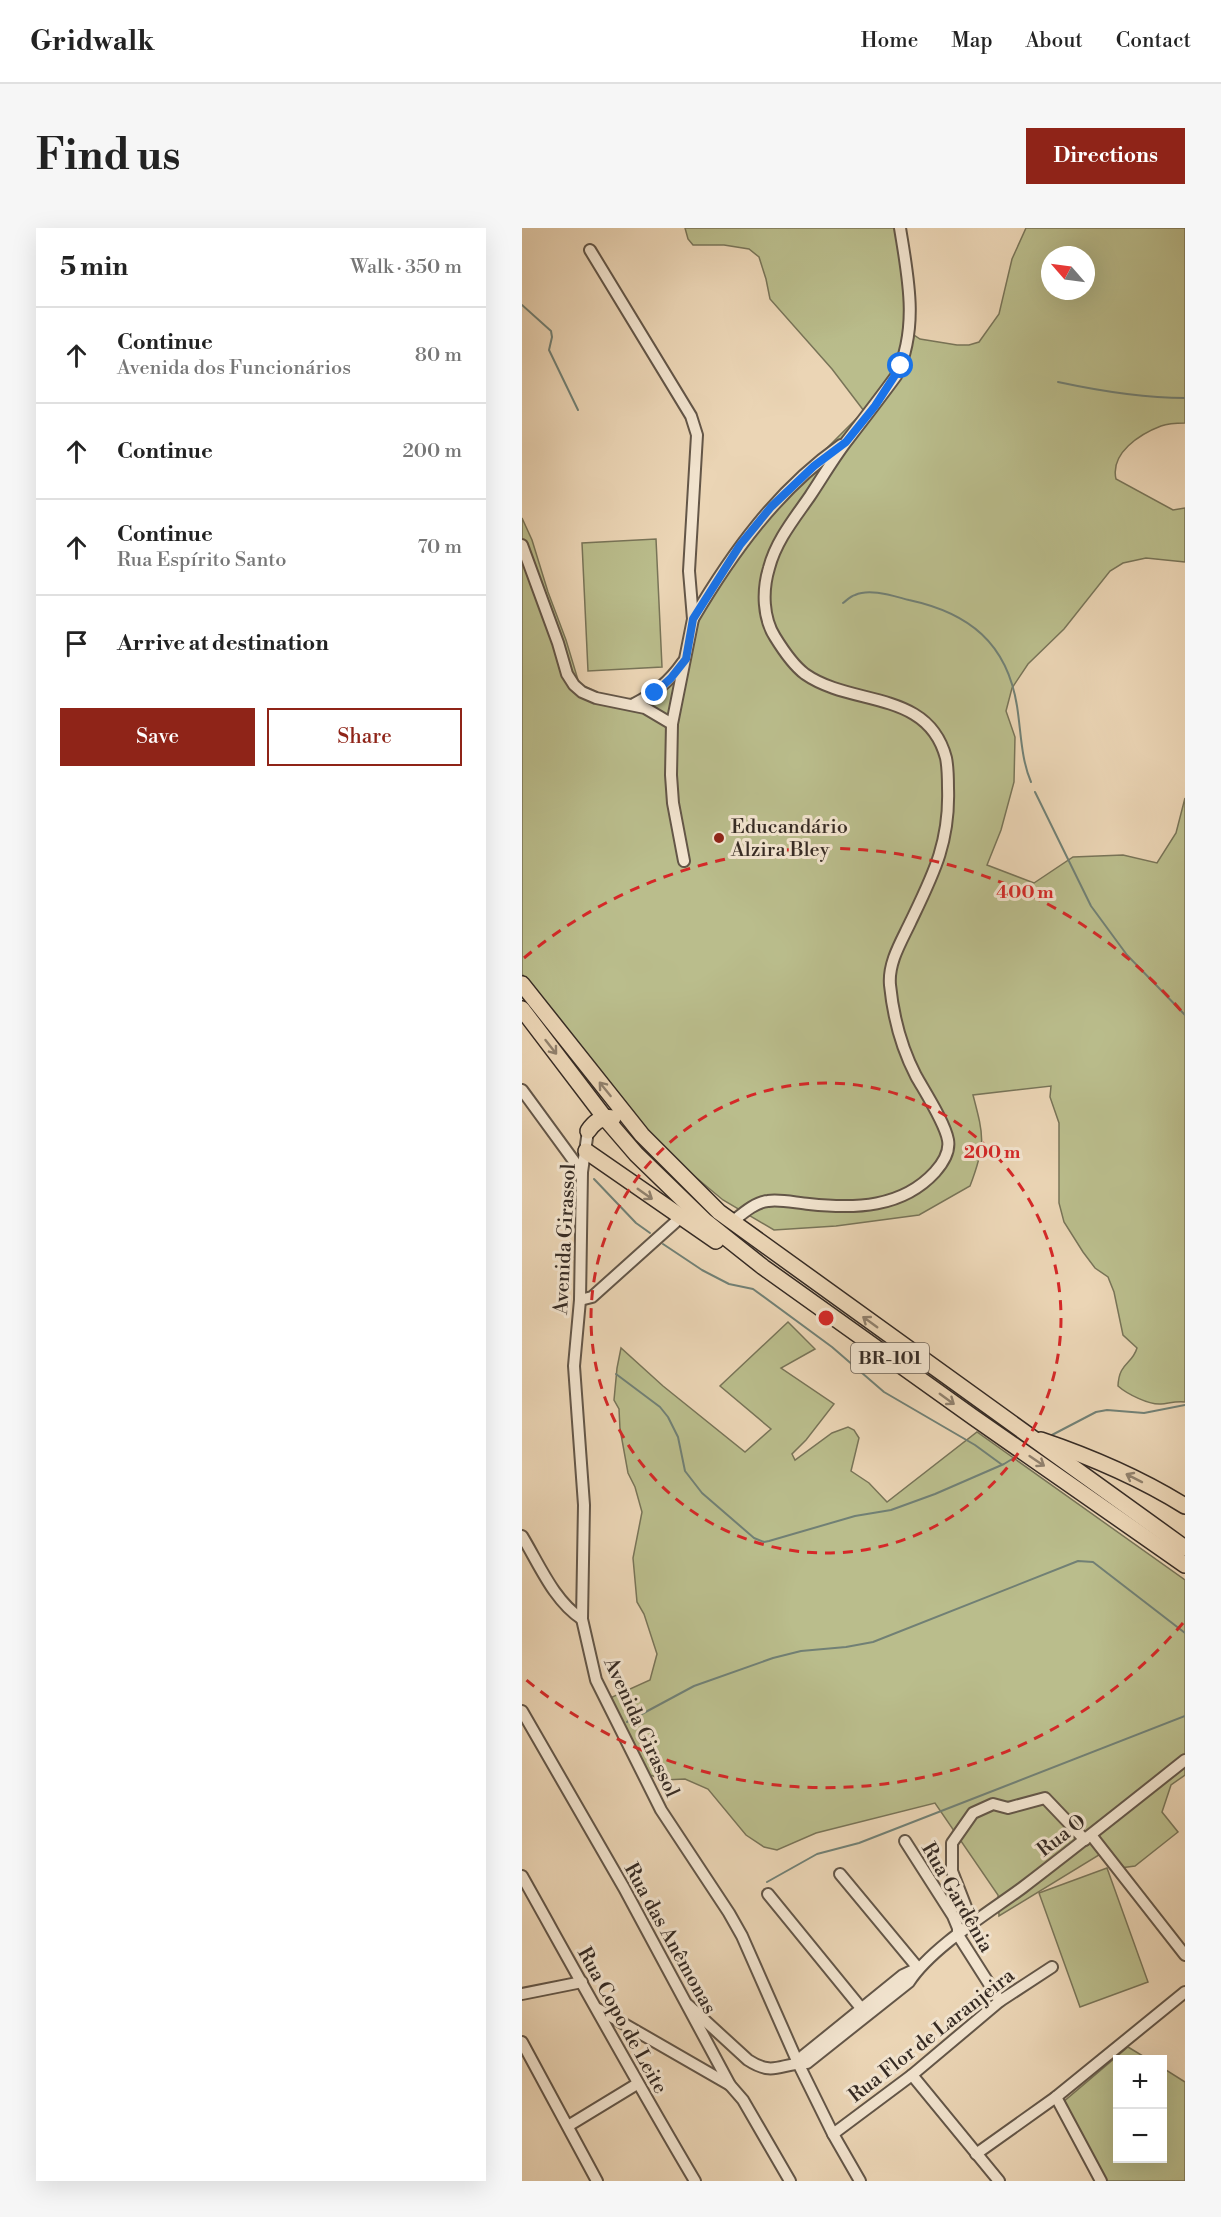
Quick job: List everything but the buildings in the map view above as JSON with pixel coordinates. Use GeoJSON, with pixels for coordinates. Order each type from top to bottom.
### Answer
{"type":"FeatureCollection","features":[{"type":"Feature","properties":{"kind":"highway","name":"BR-101"},"geometry":{"type":"LineString","coordinates":[[522,984],[642,1135],[704,1199],[732,1222],[1185,1548]]}},
{"type":"Feature","properties":{"kind":"highway","name":"BR-101"},"geometry":{"type":"LineString","coordinates":[[522,1010],[605,1118],[636,1154],[705,1221],[763,1267],[1185,1565]]}},
{"type":"Feature","properties":{"kind":"highway"},"geometry":{"type":"LineString","coordinates":[[580,1085],[587,1114],[588,1131]]}},
{"type":"Feature","properties":{"kind":"highway"},"geometry":{"type":"LineString","coordinates":[[588,1131],[597,1121],[605,1118],[618,1119],[626,1123],[692,1197],[697,1200],[704,1199]]}},
{"type":"Feature","properties":{"kind":"highway"},"geometry":{"type":"LineString","coordinates":[[586,1151],[740,1258],[763,1267]]}},
{"type":"Feature","properties":{"kind":"highway"},"geometry":{"type":"LineString","coordinates":[[1027,1435],[1112,1467],[1185,1506]]}},
{"type":"Feature","properties":{"kind":"highway"},"geometry":{"type":"LineString","coordinates":[[1057,1475],[1077,1482],[1185,1557]]}},
{"type":"Feature","properties":{"kind":"street"},"geometry":{"type":"LineString","coordinates":[[732,1222],[752,1208],[770,1200],[859,1208],[895,1200],[921,1186],[939,1168],[949,1149],[948,1136],[904,1047],[889,978],[895,954],[932,878],[944,844],[949,809],[946,758],[936,735],[913,712],[887,702],[842,690],[807,675],[779,644],[767,623],[765,614],[768,573],[782,537],[846,442],[897,376],[910,332],[909,289],[900,228]]}},
{"type":"Feature","properties":{"kind":"street"},"geometry":{"type":"LineString","coordinates":[[590,250],[695,426],[697,456],[690,559],[693,619],[672,724],[670,775],[684,861]]}},
{"type":"Feature","properties":{"kind":"street"},"geometry":{"type":"LineString","coordinates":[[693,619],[740,545],[760,520],[814,466],[846,442]]}},
{"type":"Feature","properties":{"kind":"street"},"geometry":{"type":"LineString","coordinates":[[522,545],[567,674],[574,686],[596,698],[634,704],[672,724]]}},
{"type":"Feature","properties":{"kind":"street"},"geometry":{"type":"LineString","coordinates":[[634,704],[665,685],[686,659]]}},
{"type":"Feature","properties":{"kind":"street"},"geometry":{"type":"LineString","coordinates":[[522,1090],[582,1172]]}},
{"type":"Feature","properties":{"kind":"street","name":"Avenida Girassol"},"geometry":{"type":"LineString","coordinates":[[588,1131],[582,1172],[580,1300],[574,1366],[584,1505],[582,1619],[590,1661],[596,1680],[660,1810],[742,1936],[798,2063],[833,2134],[860,2181]]}},
{"type":"Feature","properties":{"kind":"street"},"geometry":{"type":"LineString","coordinates":[[580,1300],[592,1297],[680,1218]]}},
{"type":"Feature","properties":{"kind":"street"},"geometry":{"type":"LineString","coordinates":[[522,1536],[562,1601],[582,1619]]}},
{"type":"Feature","properties":{"kind":"street","name":"Rua das Anêmonas"},"geometry":{"type":"LineString","coordinates":[[522,1711],[624,1888],[730,2085],[743,2100],[790,2181]]}},
{"type":"Feature","properties":{"kind":"street","name":"Rua O"},"geometry":{"type":"LineString","coordinates":[[918,1968],[1185,1760]]}},
{"type":"Feature","properties":{"kind":"street"},"geometry":{"type":"LineString","coordinates":[[973,1924],[952,1871],[951,1843],[973,1813],[993,1804],[1008,1808],[1045,1798],[1088,1837],[1185,1955]]}},
{"type":"Feature","properties":{"kind":"street","name":"Rua Gardênia"},"geometry":{"type":"LineString","coordinates":[[905,1841],[953,1916],[958,1935],[1000,2001]]}},
{"type":"Feature","properties":{"kind":"street"},"geometry":{"type":"LineString","coordinates":[[840,1874],[918,1968]]}},
{"type":"Feature","properties":{"kind":"street","name":"Rua Copo de Leite"},"geometry":{"type":"LineString","coordinates":[[522,1876],[598,2009],[637,2084],[695,2181]]}},
{"type":"Feature","properties":{"kind":"street"},"geometry":{"type":"LineString","coordinates":[[768,1894],[861,2008]]}},
{"type":"Feature","properties":{"kind":"street","name":"Rua Flor de Laranjeira"},"geometry":{"type":"LineString","coordinates":[[833,2134],[912,2075],[1000,2001],[1052,1967]]}},
{"type":"Feature","properties":{"kind":"street"},"geometry":{"type":"LineString","coordinates":[[798,2063],[803,2056],[861,2008],[903,1975],[918,1968]]}},
{"type":"Feature","properties":{"kind":"street"},"geometry":{"type":"LineString","coordinates":[[688,2005],[757,2066],[766,2070],[798,2063],[807,2064],[909,1982],[918,1968]]}},
{"type":"Feature","properties":{"kind":"street"},"geometry":{"type":"LineString","coordinates":[[522,1994],[582,1982]]}},
{"type":"Feature","properties":{"kind":"street"},"geometry":{"type":"LineString","coordinates":[[976,2154],[1056,2097],[1185,1992]]}},
{"type":"Feature","properties":{"kind":"street"},"geometry":{"type":"LineString","coordinates":[[598,2009],[730,2085]]}},
{"type":"Feature","properties":{"kind":"street"},"geometry":{"type":"LineString","coordinates":[[522,2042],[597,2181]]}},
{"type":"Feature","properties":{"kind":"street"},"geometry":{"type":"LineString","coordinates":[[912,2075],[999,2181]]}},
{"type":"Feature","properties":{"kind":"street"},"geometry":{"type":"LineString","coordinates":[[568,2126],[637,2084]]}},
{"type":"Feature","properties":{"kind":"street"},"geometry":{"type":"LineString","coordinates":[[1056,2097],[1101,2181]]}},
{"type":"Feature","properties":{"kind":"green space"},"geometry":{"type":"Polygon","coordinates":[[[685,228],[896,228],[908,331],[920,339],[969,345],[979,342],[999,314],[1012,259],[1026,228],[1185,228],[1185,423],[1161,426],[1136,439],[1122,453],[1115,470],[1116,479],[1173,510],[1185,508],[1185,562],[1146,558],[1123,563],[1110,571],[1064,629],[1028,664],[1012,688],[1006,711],[1015,737],[1014,782],[1001,830],[987,865],[1034,883],[1073,857],[1123,855],[1157,863],[1176,833],[1185,798],[1185,1402],[1150,1403],[1118,1386],[1123,1368],[1135,1354],[1137,1348],[1123,1335],[1114,1292],[1108,1277],[1095,1268],[1064,1222],[1059,1203],[1059,1123],[1050,1097],[1051,1086],[973,1095],[982,1140],[979,1160],[970,1186],[919,1215],[836,1226],[774,1230],[723,1200],[675,1160],[630,1111],[522,974],[522,518],[532,540],[578,680],[582,685],[606,697],[620,700],[634,698],[658,688],[683,656],[694,614],[806,469],[864,411],[832,369],[770,299],[759,257],[749,249],[724,245],[693,245],[688,239],[685,228]]]}},
{"type":"Feature","properties":{"kind":"green space"},"geometry":{"type":"Polygon","coordinates":[[[656,539],[662,667],[588,671],[582,543],[656,539]]]}},
{"type":"Feature","properties":{"kind":"green space"},"geometry":{"type":"Polygon","coordinates":[[[788,1322],[815,1349],[781,1368],[834,1404],[792,1454],[795,1460],[832,1433],[848,1427],[854,1430],[859,1438],[851,1471],[869,1483],[887,1502],[977,1432],[1185,1580],[1185,1775],[1171,1785],[1162,1812],[1178,1832],[1135,1866],[1113,1869],[1102,1853],[999,1916],[998,1895],[935,1803],[816,1833],[777,1850],[764,1847],[746,1835],[708,1789],[685,1779],[664,1780],[650,1775],[610,1698],[650,1680],[657,1654],[644,1614],[637,1602],[633,1558],[642,1512],[635,1487],[628,1473],[619,1409],[614,1400],[621,1348],[663,1386],[745,1452],[771,1429],[720,1386],[788,1322]]]}},
{"type":"Feature","properties":{"kind":"green space"},"geometry":{"type":"Polygon","coordinates":[[[1107,1868],[1148,1982],[1080,2007],[1039,1893],[1107,1868]]]}},
{"type":"Feature","properties":{"kind":"green space"},"geometry":{"type":"Polygon","coordinates":[[[1128,2047],[1141,2055],[1119,2055],[1128,2047]]]}},
{"type":"Feature","properties":{"kind":"green space"},"geometry":{"type":"Polygon","coordinates":[[[1113,2060],[1113,2163],[1167,2163],[1167,2071],[1185,2082],[1185,2181],[1104,2181],[1062,2103],[1113,2060]]]}},
{"type":"Feature","properties":{"kind":"waterway"},"geometry":{"type":"LineString","coordinates":[[522,305],[551,331],[549,350],[578,410]]}},
{"type":"Feature","properties":{"kind":"waterway"},"geometry":{"type":"LineString","coordinates":[[1058,382],[1121,393],[1185,398]]}},
{"type":"Feature","properties":{"kind":"waterway"},"geometry":{"type":"LineString","coordinates":[[843,603],[861,593],[874,592],[889,595],[950,613],[982,634],[994,648],[1012,684],[1023,754],[1031,782]]}},
{"type":"Feature","properties":{"kind":"waterway"},"geometry":{"type":"LineString","coordinates":[[1035,792],[1091,906],[1127,955],[1185,1015]]}},
{"type":"Feature","properties":{"kind":"waterway"},"geometry":{"type":"LineString","coordinates":[[594,1179],[636,1223],[650,1233]]}},
{"type":"Feature","properties":{"kind":"waterway"},"geometry":{"type":"LineString","coordinates":[[663,1244],[702,1270],[729,1284],[753,1289],[832,1347],[884,1392],[975,1445],[1001,1464]]}},
{"type":"Feature","properties":{"kind":"waterway"},"geometry":{"type":"LineString","coordinates":[[616,1374],[660,1407],[668,1417],[678,1437],[685,1471],[702,1493],[754,1538],[764,1542],[855,1516],[891,1510],[935,1494],[1017,1456]]}},
{"type":"Feature","properties":{"kind":"waterway"},"geometry":{"type":"LineString","coordinates":[[1050,1436],[1096,1412],[1107,1410],[1144,1413],[1185,1405]]}},
{"type":"Feature","properties":{"kind":"waterway"},"geometry":{"type":"LineString","coordinates":[[627,1722],[694,1686],[773,1658],[801,1651],[873,1642],[1078,1561],[1093,1562],[1185,1633]]}},
{"type":"Feature","properties":{"kind":"waterway"},"geometry":{"type":"LineString","coordinates":[[767,1882],[817,1854],[859,1843],[1185,1716]]}},
{"type":"Feature","properties":{"kind":"place","name":"Educandário Alzira Bley"},"geometry":{"type":"Point","coordinates":[719,838]}},
{"type":"Feature","properties":{"kind":"route"},"geometry":{"type":"LineString","coordinates":[[655,693],[665,685],[686,659],[693,619],[740,545],[771,507],[814,466],[846,442],[897,376],[901,366]]}}]}
